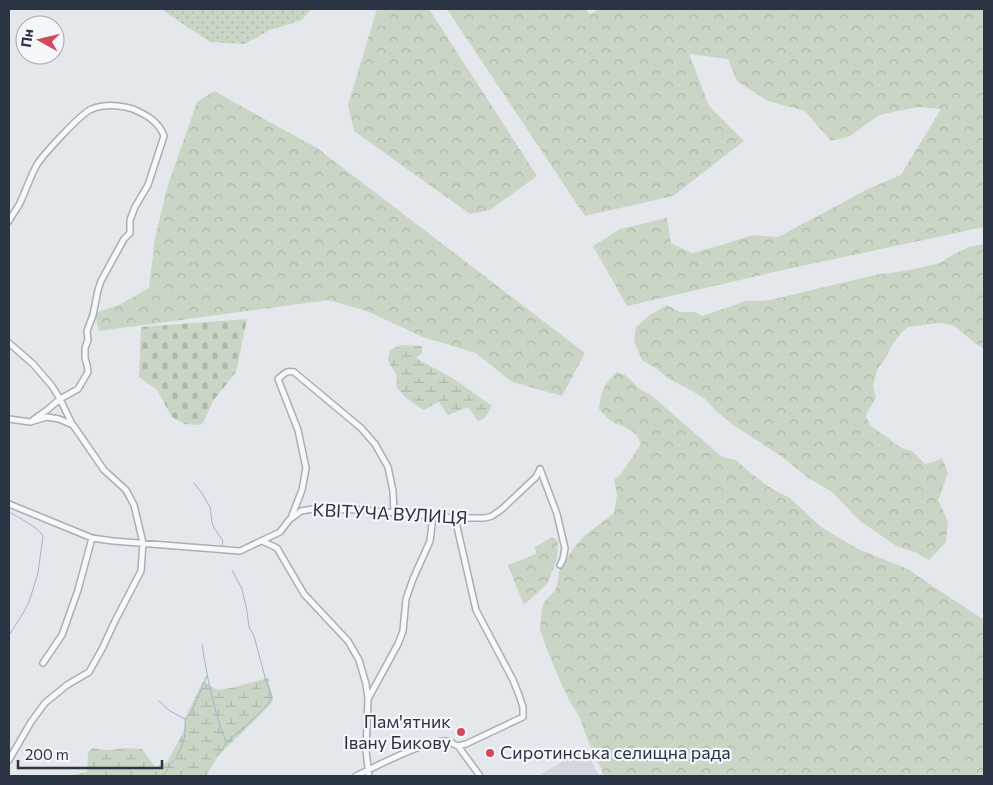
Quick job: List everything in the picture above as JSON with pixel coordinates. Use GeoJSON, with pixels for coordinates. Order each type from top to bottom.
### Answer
{"type":"FeatureCollection","features":[{"type":"Feature","properties":{"kind":"street"},"geometry":{"type":"LineString","coordinates":[[9,221],[39,162],[84,113],[105,106],[122,106],[148,116],[161,129],[164,136],[148,185],[130,220],[130,233],[124,239],[101,281],[87,331],[88,340],[85,348],[85,358],[88,372],[78,389],[60,399],[34,420]]}},
{"type":"Feature","properties":{"kind":"street"},"geometry":{"type":"LineString","coordinates":[[9,343],[33,364],[52,386],[73,425],[104,470],[126,490],[134,505],[143,543],[141,571],[89,672],[67,685],[45,703],[31,722],[9,760]]}},
{"type":"Feature","properties":{"kind":"street"},"geometry":{"type":"LineString","coordinates":[[290,519],[302,490],[306,468],[298,430],[278,379],[288,371],[294,372],[361,428],[375,444],[388,467],[393,491],[394,513]]}},
{"type":"Feature","properties":{"kind":"street"},"geometry":{"type":"LineString","coordinates":[[9,419],[30,422],[47,417],[60,419],[73,425]]}},
{"type":"Feature","properties":{"kind":"street","name":"КВІТУЧА ВУЛИЦЯ"},"geometry":{"type":"LineString","coordinates":[[9,504],[92,538],[240,551],[280,532],[290,519],[301,511],[313,509],[362,510],[455,518],[484,518],[498,513],[536,476],[540,468],[557,514],[565,548],[560,565]]}},
{"type":"Feature","properties":{"kind":"street"},"geometry":{"type":"LineString","coordinates":[[368,699],[398,644],[403,631],[406,599],[430,541],[433,516]]}},
{"type":"Feature","properties":{"kind":"street"},"geometry":{"type":"LineString","coordinates":[[455,518],[476,610],[513,680],[523,707],[524,717],[458,746]]}},
{"type":"Feature","properties":{"kind":"street"},"geometry":{"type":"LineString","coordinates":[[43,663],[62,635],[78,590],[92,538]]}},
{"type":"Feature","properties":{"kind":"street"},"geometry":{"type":"LineString","coordinates":[[262,541],[277,548],[304,594],[348,641],[359,660],[368,699],[366,751],[369,776]]}},
{"type":"Feature","properties":{"kind":"street"},"geometry":{"type":"LineString","coordinates":[[356,776],[376,765],[426,745],[446,741],[458,746],[480,776]]}},
{"type":"Feature","properties":{"kind":"shaded area"},"geometry":{"type":"Polygon","coordinates":[[[585,748],[599,776],[538,776],[550,769],[585,748]]]}},
{"type":"Feature","properties":{"kind":"green space"},"geometry":{"type":"Polygon","coordinates":[[[161,9],[311,9],[302,20],[270,30],[245,44],[210,42],[161,9]]]}},
{"type":"Feature","properties":{"kind":"green space"},"geometry":{"type":"Polygon","coordinates":[[[377,9],[429,9],[537,176],[490,210],[470,214],[354,131],[348,105],[377,9]]]}},
{"type":"Feature","properties":{"kind":"green space"},"geometry":{"type":"Polygon","coordinates":[[[447,9],[585,9],[590,14],[600,9],[984,9],[984,227],[627,306],[593,246],[620,229],[667,218],[671,243],[692,253],[752,235],[778,237],[868,189],[901,175],[941,109],[917,107],[879,115],[850,136],[831,141],[805,111],[768,101],[737,81],[728,59],[689,54],[709,106],[744,141],[673,196],[585,216],[447,9]]]}},
{"type":"Feature","properties":{"kind":"green space"},"geometry":{"type":"Polygon","coordinates":[[[214,91],[317,148],[585,353],[562,396],[512,382],[476,353],[423,337],[369,312],[329,300],[99,331],[95,313],[121,304],[149,288],[155,238],[168,185],[197,102],[214,91]]]}},
{"type":"Feature","properties":{"kind":"green space"},"geometry":{"type":"Polygon","coordinates":[[[984,244],[984,349],[953,325],[940,323],[908,327],[892,345],[877,370],[873,387],[876,398],[866,417],[871,426],[895,444],[912,451],[925,464],[942,458],[948,473],[938,500],[948,521],[946,542],[929,560],[915,552],[898,547],[860,521],[832,492],[807,477],[781,456],[733,425],[704,398],[669,379],[642,360],[634,340],[636,327],[650,315],[667,305],[680,312],[695,312],[702,316],[746,301],[770,300],[875,275],[940,263],[969,247],[984,244]]]}},
{"type":"Feature","properties":{"kind":"green space"},"geometry":{"type":"Polygon","coordinates":[[[247,319],[236,372],[213,401],[203,423],[199,425],[185,424],[172,417],[157,390],[139,377],[141,327],[247,319]]]}},
{"type":"Feature","properties":{"kind":"green space"},"geometry":{"type":"Polygon","coordinates":[[[402,345],[422,346],[422,353],[416,358],[454,379],[492,406],[485,418],[478,421],[468,407],[448,415],[439,402],[423,410],[407,399],[397,388],[396,374],[388,361],[390,350],[402,345]]]}},
{"type":"Feature","properties":{"kind":"green space"},"geometry":{"type":"Polygon","coordinates":[[[617,372],[625,375],[640,389],[651,395],[722,457],[736,460],[772,489],[790,498],[821,527],[858,549],[908,569],[984,620],[984,776],[603,776],[579,716],[569,700],[554,667],[540,630],[542,608],[545,601],[555,591],[559,571],[574,547],[584,536],[614,513],[617,495],[614,480],[621,474],[641,444],[632,431],[610,420],[599,409],[604,388],[617,372]]]}},
{"type":"Feature","properties":{"kind":"green space"},"geometry":{"type":"Polygon","coordinates":[[[552,537],[558,541],[557,558],[548,583],[524,605],[508,565],[536,554],[535,547],[552,537]]]}},
{"type":"Feature","properties":{"kind":"green space"},"geometry":{"type":"Polygon","coordinates":[[[268,678],[273,699],[271,704],[218,756],[206,776],[73,775],[87,772],[88,753],[92,748],[107,750],[142,749],[155,767],[167,762],[183,733],[187,714],[203,681],[217,690],[268,678]]]}},
{"type":"Feature","properties":{"kind":"waterway"},"geometry":{"type":"LineString","coordinates":[[194,483],[210,507],[212,522],[223,541],[222,545]]}},
{"type":"Feature","properties":{"kind":"waterway"},"geometry":{"type":"LineString","coordinates":[[9,512],[33,526],[43,536],[38,573],[29,602],[9,635]]}},
{"type":"Feature","properties":{"kind":"waterway"},"geometry":{"type":"LineString","coordinates":[[217,756],[228,742],[258,715],[272,697],[254,636],[249,627],[242,589],[232,570]]}},
{"type":"Feature","properties":{"kind":"waterway"},"geometry":{"type":"LineString","coordinates":[[202,644],[211,694],[226,742]]}},
{"type":"Feature","properties":{"kind":"waterway"},"geometry":{"type":"LineString","coordinates":[[185,719],[191,713],[207,676]]}},
{"type":"Feature","properties":{"kind":"waterway"},"geometry":{"type":"LineString","coordinates":[[159,701],[170,711],[185,719],[183,744],[163,776]]}},
{"type":"Feature","properties":{"kind":"place","name":"Пам'ятник Івану Бикову"},"geometry":{"type":"Point","coordinates":[461,732]}},
{"type":"Feature","properties":{"kind":"place","name":"Сиротинська селищна рада"},"geometry":{"type":"Point","coordinates":[490,753]}}]}
